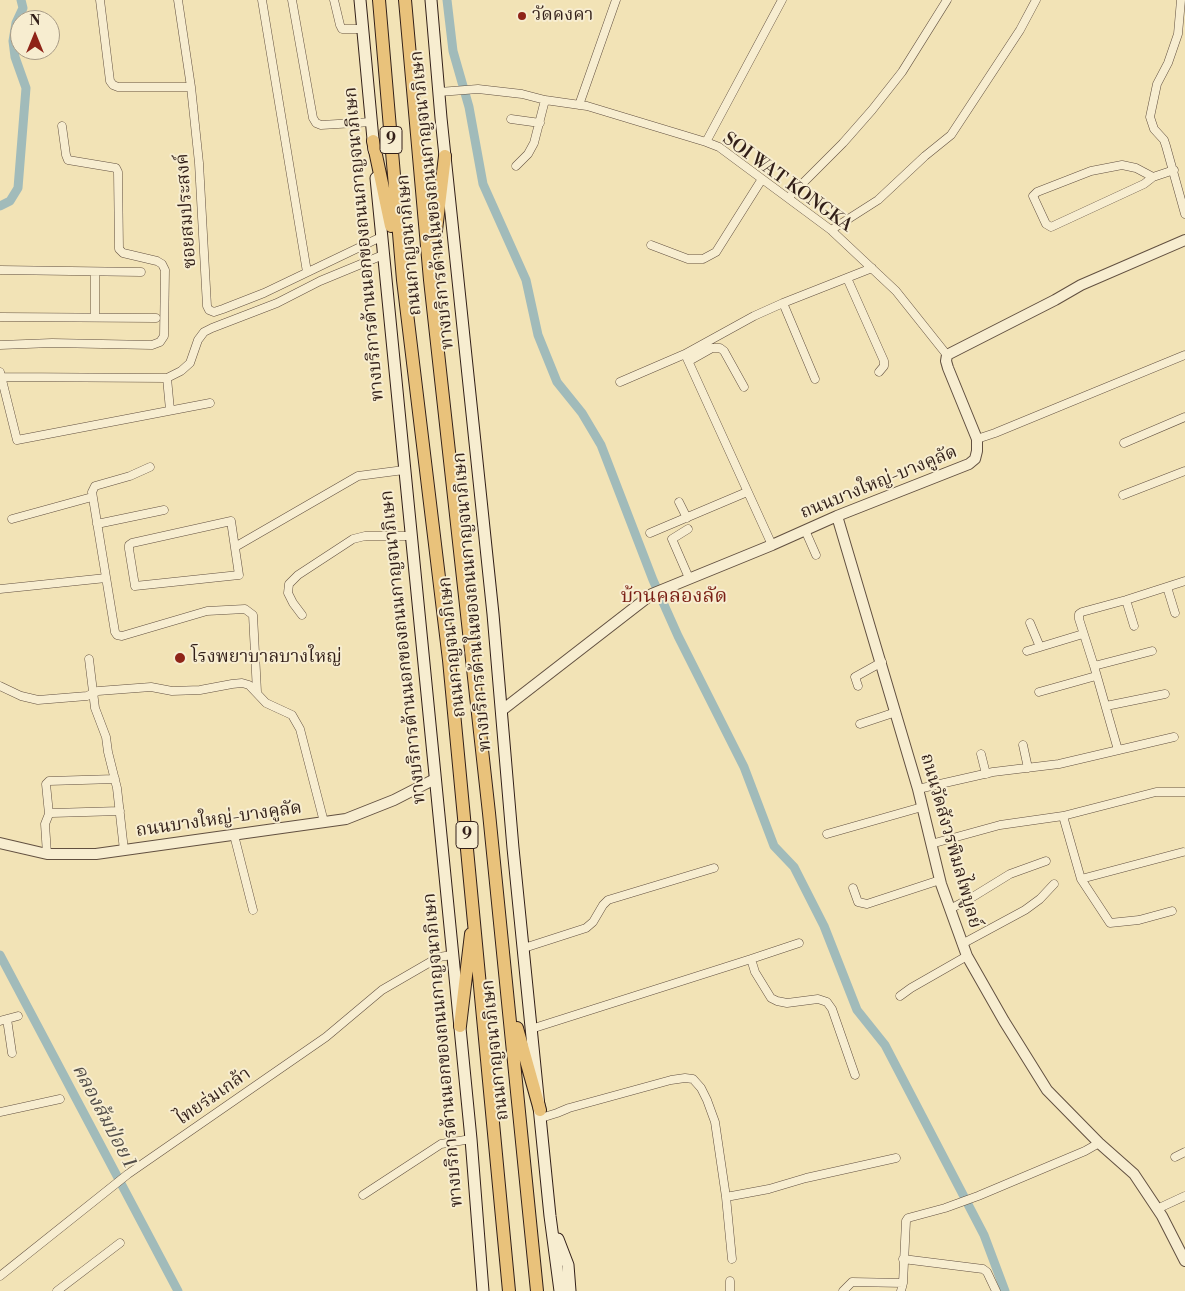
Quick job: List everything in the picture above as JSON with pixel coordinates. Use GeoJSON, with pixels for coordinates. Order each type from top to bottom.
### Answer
{"type":"FeatureCollection","features":[{"type":"Feature","properties":{"kind":"highway","name":"ถนนกาญจนาภิเษก"},"geometry":{"type":"LineString","coordinates":[[379,0],[403,280],[450,660],[509,1291]]}},
{"type":"Feature","properties":{"kind":"highway","name":"ถนนกาญจนาภิเษก"},"geometry":{"type":"LineString","coordinates":[[405,0],[430,280],[490,813],[537,1291]]}},
{"type":"Feature","properties":{"kind":"highway"},"geometry":{"type":"LineString","coordinates":[[373,141],[403,280]]}},
{"type":"Feature","properties":{"kind":"highway"},"geometry":{"type":"LineString","coordinates":[[430,280],[445,156]]}},
{"type":"Feature","properties":{"kind":"highway"},"geometry":{"type":"LineString","coordinates":[[460,1026],[474,908]]}},
{"type":"Feature","properties":{"kind":"highway"},"geometry":{"type":"LineString","coordinates":[[508,994],[541,1114]]}},
{"type":"Feature","properties":{"kind":"main road","name":"ทางบริการด้านนอกของถนนกาญจนาภิเษก"},"geometry":{"type":"LineString","coordinates":[[360,0],[381,236],[471,1139],[483,1291]]}},
{"type":"Feature","properties":{"kind":"main road","name":"ทางบริการด้านในของถนนกาญจนาภิเษก"},"geometry":{"type":"LineString","coordinates":[[431,0],[445,156],[493,614],[531,1029],[550,1216],[560,1291]]}},
{"type":"Feature","properties":{"kind":"main road"},"geometry":{"type":"LineString","coordinates":[[550,1216],[568,1265],[570,1291]]}},
{"type":"Feature","properties":{"kind":"main road"},"geometry":{"type":"LineString","coordinates":[[475,1291],[478,1242]]}},
{"type":"Feature","properties":{"kind":"street"},"geometry":{"type":"LineString","coordinates":[[100,0],[110,81],[113,85],[191,87],[178,0]]}},
{"type":"Feature","properties":{"kind":"street"},"geometry":{"type":"LineString","coordinates":[[262,0],[307,272]]}},
{"type":"Feature","properties":{"kind":"street"},"geometry":{"type":"LineString","coordinates":[[292,0],[313,118],[316,123],[320,125],[372,122]]}},
{"type":"Feature","properties":{"kind":"street"},"geometry":{"type":"LineString","coordinates":[[334,0],[342,29],[363,29]]}},
{"type":"Feature","properties":{"kind":"street"},"geometry":{"type":"LineString","coordinates":[[579,105],[616,0]]}},
{"type":"Feature","properties":{"kind":"street"},"geometry":{"type":"LineString","coordinates":[[706,142],[782,0]]}},
{"type":"Feature","properties":{"kind":"street"},"geometry":{"type":"LineString","coordinates":[[788,198],[843,143],[872,110],[902,72],[947,0]]}},
{"type":"Feature","properties":{"kind":"street"},"geometry":{"type":"LineString","coordinates":[[831,230],[878,200],[925,156],[951,135],[1015,38],[1036,0]]}},
{"type":"Feature","properties":{"kind":"street"},"geometry":{"type":"LineString","coordinates":[[1181,0],[1182,34],[1157,84],[1150,116],[1154,130],[1164,140],[1185,214]]}},
{"type":"Feature","properties":{"kind":"street","name":"ซอยสมประสงค์"},"geometry":{"type":"LineString","coordinates":[[191,87],[199,162],[207,306],[209,310],[214,312],[224,309],[264,293],[381,236]]}},
{"type":"Feature","properties":{"kind":"street","name":"SOI WAT KONGKA"},"geometry":{"type":"LineString","coordinates":[[439,92],[478,89],[522,94],[545,100],[579,105],[706,142],[718,148],[831,230],[896,291],[948,355]]}},
{"type":"Feature","properties":{"kind":"street"},"geometry":{"type":"LineString","coordinates":[[516,166],[528,154],[534,143],[545,100]]}},
{"type":"Feature","properties":{"kind":"street"},"geometry":{"type":"LineString","coordinates":[[511,119],[540,123]]}},
{"type":"Feature","properties":{"kind":"street"},"geometry":{"type":"LineString","coordinates":[[0,345],[152,344],[160,342],[164,336],[165,270],[162,264],[157,260],[123,253],[119,249],[118,172],[116,168],[68,160],[62,126]]}},
{"type":"Feature","properties":{"kind":"street"},"geometry":{"type":"LineString","coordinates":[[1153,177],[1136,168],[1122,165],[1091,171],[1037,192],[1033,196],[1046,224],[1051,227],[1144,184],[1153,177],[1174,170]]}},
{"type":"Feature","properties":{"kind":"street"},"geometry":{"type":"LineString","coordinates":[[651,246],[688,259],[703,259],[716,252],[762,179]]}},
{"type":"Feature","properties":{"kind":"street"},"geometry":{"type":"LineString","coordinates":[[948,355],[1081,285],[1185,240]]}},
{"type":"Feature","properties":{"kind":"street"},"geometry":{"type":"LineString","coordinates":[[210,403],[17,440],[1,375],[167,378],[181,371],[190,363],[198,340],[204,332],[277,303],[320,281],[383,255]]}},
{"type":"Feature","properties":{"kind":"street"},"geometry":{"type":"LineString","coordinates":[[687,357],[754,316],[872,268]]}},
{"type":"Feature","properties":{"kind":"street"},"geometry":{"type":"LineString","coordinates":[[0,270],[141,272]]}},
{"type":"Feature","properties":{"kind":"street"},"geometry":{"type":"LineString","coordinates":[[95,272],[95,317]]}},
{"type":"Feature","properties":{"kind":"street"},"geometry":{"type":"LineString","coordinates":[[847,278],[884,362],[884,366],[879,372]]}},
{"type":"Feature","properties":{"kind":"street"},"geometry":{"type":"LineString","coordinates":[[783,303],[815,379]]}},
{"type":"Feature","properties":{"kind":"street"},"geometry":{"type":"LineString","coordinates":[[0,317],[156,318]]}},
{"type":"Feature","properties":{"kind":"street"},"geometry":{"type":"LineString","coordinates":[[620,382],[712,348],[720,348],[724,350],[744,387]]}},
{"type":"Feature","properties":{"kind":"street","name":"ถนนบางใหญ่-บางคูลัด"},"geometry":{"type":"LineString","coordinates":[[501,712],[652,594],[837,516],[969,464],[975,459],[977,439],[948,368],[946,361],[948,355]]}},
{"type":"Feature","properties":{"kind":"street"},"geometry":{"type":"LineString","coordinates":[[977,439],[995,434],[1185,355]]}},
{"type":"Feature","properties":{"kind":"street"},"geometry":{"type":"LineString","coordinates":[[687,357],[772,545]]}},
{"type":"Feature","properties":{"kind":"street"},"geometry":{"type":"LineString","coordinates":[[167,378],[170,410]]}},
{"type":"Feature","properties":{"kind":"street"},"geometry":{"type":"LineString","coordinates":[[1124,443],[1185,417]]}},
{"type":"Feature","properties":{"kind":"street"},"geometry":{"type":"LineString","coordinates":[[150,467],[130,476],[95,486],[92,492],[115,632],[117,635],[122,636],[207,611],[245,609],[253,615],[257,692]]}},
{"type":"Feature","properties":{"kind":"street"},"geometry":{"type":"LineString","coordinates":[[235,547],[358,476],[404,470]]}},
{"type":"Feature","properties":{"kind":"street"},"geometry":{"type":"LineString","coordinates":[[1123,495],[1185,471]]}},
{"type":"Feature","properties":{"kind":"street"},"geometry":{"type":"LineString","coordinates":[[650,533],[747,492]]}},
{"type":"Feature","properties":{"kind":"street"},"geometry":{"type":"LineString","coordinates":[[12,519],[92,497]]}},
{"type":"Feature","properties":{"kind":"street"},"geometry":{"type":"LineString","coordinates":[[679,502],[687,518]]}},
{"type":"Feature","properties":{"kind":"street"},"geometry":{"type":"LineString","coordinates":[[97,524],[164,510]]}},
{"type":"Feature","properties":{"kind":"street","name":"ถนนวัดสังวรพิมลไพบูลย์"},"geometry":{"type":"LineString","coordinates":[[837,516],[882,662],[918,789],[940,880],[967,956],[1004,1021],[1047,1090],[1134,1174],[1157,1209],[1185,1262]]}},
{"type":"Feature","properties":{"kind":"street"},"geometry":{"type":"LineString","coordinates":[[231,521],[235,547],[238,576],[134,585],[129,549],[129,545],[132,543],[231,521]]}},
{"type":"Feature","properties":{"kind":"street"},"geometry":{"type":"LineString","coordinates":[[688,529],[672,539],[689,578]]}},
{"type":"Feature","properties":{"kind":"street"},"geometry":{"type":"LineString","coordinates":[[805,530],[816,555]]}},
{"type":"Feature","properties":{"kind":"street"},"geometry":{"type":"LineString","coordinates":[[302,615],[288,593],[289,584],[298,575],[353,539],[365,536],[412,536]]}},
{"type":"Feature","properties":{"kind":"street"},"geometry":{"type":"LineString","coordinates":[[0,589],[106,578]]}},
{"type":"Feature","properties":{"kind":"street"},"geometry":{"type":"LineString","coordinates":[[1118,750],[1083,634],[1079,614],[1185,581]]}},
{"type":"Feature","properties":{"kind":"street"},"geometry":{"type":"LineString","coordinates":[[1167,587],[1175,613]]}},
{"type":"Feature","properties":{"kind":"street"},"geometry":{"type":"LineString","coordinates":[[1126,600],[1134,626]]}},
{"type":"Feature","properties":{"kind":"street"},"geometry":{"type":"LineString","coordinates":[[1030,623],[1040,647]]}},
{"type":"Feature","properties":{"kind":"street"},"geometry":{"type":"LineString","coordinates":[[1027,651],[1083,634]]}},
{"type":"Feature","properties":{"kind":"street"},"geometry":{"type":"LineString","coordinates":[[1094,666],[1152,651]]}},
{"type":"Feature","properties":{"kind":"street"},"geometry":{"type":"LineString","coordinates":[[89,659],[94,708],[106,737],[115,779],[124,850]]}},
{"type":"Feature","properties":{"kind":"street"},"geometry":{"type":"LineString","coordinates":[[858,686],[855,676],[882,662]]}},
{"type":"Feature","properties":{"kind":"street"},"geometry":{"type":"LineString","coordinates":[[1039,692],[1096,676]]}},
{"type":"Feature","properties":{"kind":"street"},"geometry":{"type":"LineString","coordinates":[[0,686],[21,696],[38,700],[93,694],[98,691],[151,687],[172,692],[200,690],[242,683],[249,685],[266,703],[292,716],[300,729],[324,822]]}},
{"type":"Feature","properties":{"kind":"street"},"geometry":{"type":"LineString","coordinates":[[1106,706],[1165,694]]}},
{"type":"Feature","properties":{"kind":"street"},"geometry":{"type":"LineString","coordinates":[[860,724],[896,712]]}},
{"type":"Feature","properties":{"kind":"street"},"geometry":{"type":"LineString","coordinates":[[918,789],[986,774],[1059,764],[1174,737]]}},
{"type":"Feature","properties":{"kind":"street"},"geometry":{"type":"LineString","coordinates":[[1023,745],[1028,768]]}},
{"type":"Feature","properties":{"kind":"street"},"geometry":{"type":"LineString","coordinates":[[981,754],[986,774]]}},
{"type":"Feature","properties":{"kind":"street"},"geometry":{"type":"LineString","coordinates":[[47,854],[45,824],[49,814],[46,784],[49,781],[115,779]]}},
{"type":"Feature","properties":{"kind":"street","name":"ถนนบางใหญ่-บางคูลัด"},"geometry":{"type":"LineString","coordinates":[[0,842],[47,854],[96,854],[346,819],[394,800],[435,779]]}},
{"type":"Feature","properties":{"kind":"street"},"geometry":{"type":"LineString","coordinates":[[931,844],[1000,825],[1063,816],[1156,792],[1185,792]]}},
{"type":"Feature","properties":{"kind":"street"},"geometry":{"type":"LineString","coordinates":[[827,834],[922,807]]}},
{"type":"Feature","properties":{"kind":"street"},"geometry":{"type":"LineString","coordinates":[[49,814],[120,811]]}},
{"type":"Feature","properties":{"kind":"street"},"geometry":{"type":"LineString","coordinates":[[1063,816],[1081,879],[1110,923],[1139,920],[1172,911]]}},
{"type":"Feature","properties":{"kind":"street"},"geometry":{"type":"LineString","coordinates":[[234,835],[253,910]]}},
{"type":"Feature","properties":{"kind":"street"},"geometry":{"type":"LineString","coordinates":[[1081,879],[1183,852]]}},
{"type":"Feature","properties":{"kind":"street"},"geometry":{"type":"LineString","coordinates":[[950,908],[1010,874],[1046,861]]}},
{"type":"Feature","properties":{"kind":"street"},"geometry":{"type":"LineString","coordinates":[[524,948],[586,928],[593,922],[608,900],[714,868]]}},
{"type":"Feature","properties":{"kind":"street"},"geometry":{"type":"LineString","coordinates":[[853,888],[858,902],[867,904],[940,880]]}},
{"type":"Feature","properties":{"kind":"street"},"geometry":{"type":"LineString","coordinates":[[962,944],[1025,910],[1040,899],[1054,884]]}},
{"type":"Feature","properties":{"kind":"street"},"geometry":{"type":"LineString","coordinates":[[531,1029],[799,943]]}},
{"type":"Feature","properties":{"kind":"street","name":"ไทยร่มเกล้า"},"geometry":{"type":"LineString","coordinates":[[1,1274],[128,1174],[326,1037],[382,990],[439,957],[452,955]]}},
{"type":"Feature","properties":{"kind":"street"},"geometry":{"type":"LineString","coordinates":[[900,996],[967,956]]}},
{"type":"Feature","properties":{"kind":"street"},"geometry":{"type":"LineString","coordinates":[[751,959],[771,998],[787,1003],[818,999],[827,1002],[832,1009],[855,1075]]}},
{"type":"Feature","properties":{"kind":"street"},"geometry":{"type":"LineString","coordinates":[[12,1053],[3,1020],[18,1016]]}},
{"type":"Feature","properties":{"kind":"street"},"geometry":{"type":"LineString","coordinates":[[541,1114],[557,1114],[569,1108],[671,1080],[693,1079],[701,1088],[715,1122],[726,1197],[732,1259]]}},
{"type":"Feature","properties":{"kind":"street"},"geometry":{"type":"LineString","coordinates":[[0,1112],[60,1099]]}},
{"type":"Feature","properties":{"kind":"street"},"geometry":{"type":"LineString","coordinates":[[363,1195],[441,1144],[471,1139]]}},
{"type":"Feature","properties":{"kind":"street"},"geometry":{"type":"LineString","coordinates":[[843,1291],[852,1282],[902,1287],[906,1221],[908,1218],[945,1208],[978,1196],[1085,1151],[1099,1142]]}},
{"type":"Feature","properties":{"kind":"street"},"geometry":{"type":"LineString","coordinates":[[1175,1157],[1185,1152]]}},
{"type":"Feature","properties":{"kind":"street"},"geometry":{"type":"LineString","coordinates":[[726,1197],[769,1189],[806,1178],[896,1158]]}},
{"type":"Feature","properties":{"kind":"street"},"geometry":{"type":"LineString","coordinates":[[1157,1209],[1185,1196]]}},
{"type":"Feature","properties":{"kind":"street"},"geometry":{"type":"LineString","coordinates":[[57,1291],[120,1243]]}},
{"type":"Feature","properties":{"kind":"street"},"geometry":{"type":"LineString","coordinates":[[903,1259],[983,1269],[987,1272],[996,1291]]}},
{"type":"Feature","properties":{"kind":"street"},"geometry":{"type":"LineString","coordinates":[[730,1280],[730,1291]]}},
{"type":"Feature","properties":{"kind":"waterway"},"geometry":{"type":"LineString","coordinates":[[0,206],[10,201],[18,188],[26,88],[15,57],[13,41],[16,23],[23,8],[21,0]]}},
{"type":"Feature","properties":{"kind":"waterway"},"geometry":{"type":"LineString","coordinates":[[447,0],[453,51],[469,107],[483,184],[526,280],[538,335],[557,382],[582,413],[601,445],[653,580],[678,636],[744,767],[774,846],[794,867],[824,926],[857,1010],[885,1045],[984,1235],[1005,1291]]}},
{"type":"Feature","properties":{"kind":"waterway","name":"คลองส้มป่อย 1"},"geometry":{"type":"LineString","coordinates":[[0,955],[178,1291]]}},
{"type":"Feature","properties":{"kind":"place","name":"วัดคงคา"},"geometry":{"type":"Point","coordinates":[522,16]}},
{"type":"Feature","properties":{"kind":"place","name":"โรงพยาบาลบางใหญ่"},"geometry":{"type":"Point","coordinates":[180,658]}},
{"type":"Feature","properties":{"kind":"district","name":"บ้านคลองลัด"},"geometry":{"type":"Point","coordinates":[674,597]}}]}
